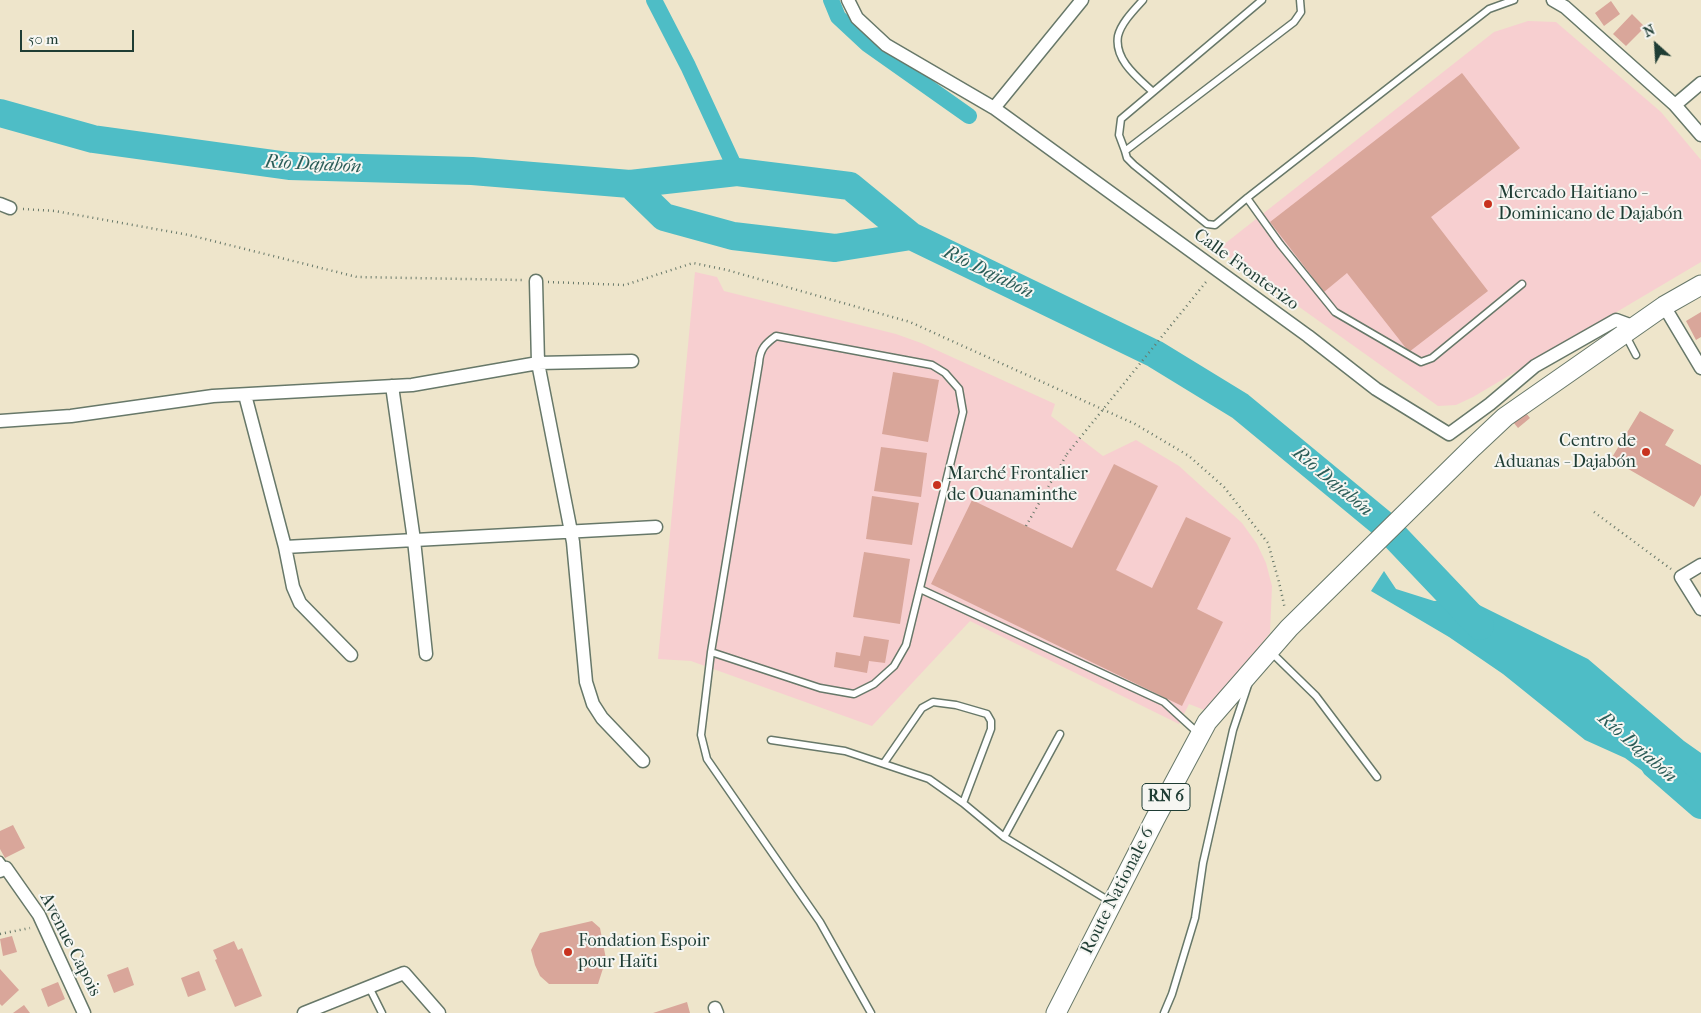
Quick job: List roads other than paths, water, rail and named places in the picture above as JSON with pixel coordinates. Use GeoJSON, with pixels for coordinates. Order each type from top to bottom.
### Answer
{"type":"FeatureCollection","features":[{"type":"Feature","properties":{"kind":"main road","name":"Route Nationale 6"},"geometry":{"type":"LineString","coordinates":[[1056,1013],[1207,722],[1289,628],[1488,432],[1532,397],[1629,330],[1664,306],[1701,285]]}},
{"type":"Feature","properties":{"kind":"street","name":"Calle Fronterizo"},"geometry":{"type":"LineString","coordinates":[[848,0],[856,18],[886,45],[994,108],[1300,330],[1376,388],[1449,434],[1490,404],[1535,366],[1616,320],[1629,330]]}},
{"type":"Feature","properties":{"kind":"street"},"geometry":{"type":"LineString","coordinates":[[994,108],[1082,0]]}},
{"type":"Feature","properties":{"kind":"street"},"geometry":{"type":"LineString","coordinates":[[1552,0],[1565,7],[1675,105],[1701,135]]}},
{"type":"Feature","properties":{"kind":"street"},"geometry":{"type":"LineString","coordinates":[[1675,105],[1701,83]]}},
{"type":"Feature","properties":{"kind":"street"},"geometry":{"type":"LineString","coordinates":[[536,281],[538,363],[574,542],[586,682],[593,704],[602,718],[643,761]]}},
{"type":"Feature","properties":{"kind":"street"},"geometry":{"type":"LineString","coordinates":[[1664,306],[1701,368]]}},
{"type":"Feature","properties":{"kind":"street"},"geometry":{"type":"LineString","coordinates":[[0,421],[70,416],[213,396],[412,385],[538,363],[632,361]]}},
{"type":"Feature","properties":{"kind":"street"},"geometry":{"type":"LineString","coordinates":[[392,386],[414,540],[426,654]]}},
{"type":"Feature","properties":{"kind":"street"},"geometry":{"type":"LineString","coordinates":[[245,394],[285,547],[293,587],[300,603],[351,655]]}},
{"type":"Feature","properties":{"kind":"street"},"geometry":{"type":"LineString","coordinates":[[285,547],[571,530],[656,527]]}},
{"type":"Feature","properties":{"kind":"street"},"geometry":{"type":"LineString","coordinates":[[1701,566],[1681,577],[1701,609]]}},
{"type":"Feature","properties":{"kind":"street","name":"Avenue Capois"},"geometry":{"type":"LineString","coordinates":[[2,866],[39,915],[84,1013]]}},
{"type":"Feature","properties":{"kind":"street"},"geometry":{"type":"LineString","coordinates":[[304,1013],[324,1009],[369,987],[404,973],[439,1013]]}},
{"type":"Feature","properties":{"kind":"lane"},"geometry":{"type":"LineString","coordinates":[[1143,0],[1128,17],[1118,35],[1118,46],[1123,60],[1130,70],[1153,92]]}},
{"type":"Feature","properties":{"kind":"lane"},"geometry":{"type":"LineString","coordinates":[[1262,0],[1121,119],[1119,135],[1127,158],[1207,224],[1215,225],[1246,198],[1489,9],[1514,0]]}},
{"type":"Feature","properties":{"kind":"lane"},"geometry":{"type":"LineString","coordinates":[[1125,151],[1294,22],[1301,12],[1300,0]]}},
{"type":"Feature","properties":{"kind":"lane"},"geometry":{"type":"LineString","coordinates":[[1246,198],[1280,244],[1335,312],[1421,362],[1432,358],[1522,284]]}},
{"type":"Feature","properties":{"kind":"lane"},"geometry":{"type":"LineString","coordinates":[[1629,330],[1636,355]]}},
{"type":"Feature","properties":{"kind":"lane"},"geometry":{"type":"LineString","coordinates":[[711,652],[820,688],[854,694],[874,684],[894,666],[906,645],[963,412],[959,389],[945,373],[932,365],[776,336],[764,345],[759,353],[711,652],[701,735],[707,759],[820,922],[871,1013]]}},
{"type":"Feature","properties":{"kind":"lane"},"geometry":{"type":"LineString","coordinates":[[920,589],[1164,702],[1200,735]]}},
{"type":"Feature","properties":{"kind":"lane"},"geometry":{"type":"LineString","coordinates":[[1270,651],[1316,696],[1377,777]]}},
{"type":"Feature","properties":{"kind":"lane"},"geometry":{"type":"LineString","coordinates":[[1164,1013],[1172,994],[1195,918],[1203,863],[1231,740],[1252,672]]}},
{"type":"Feature","properties":{"kind":"lane"},"geometry":{"type":"LineString","coordinates":[[884,763],[922,708],[933,702],[956,705],[988,714],[991,721],[991,730],[963,803]]}},
{"type":"Feature","properties":{"kind":"lane"},"geometry":{"type":"LineString","coordinates":[[1004,837],[1060,734]]}},
{"type":"Feature","properties":{"kind":"lane"},"geometry":{"type":"LineString","coordinates":[[771,740],[845,751],[928,779],[963,803],[1004,837],[1112,903]]}},
{"type":"Feature","properties":{"kind":"lane"},"geometry":{"type":"LineString","coordinates":[[369,987],[382,1013]]}},
{"type":"Feature","properties":{"kind":"water"},"geometry":{"type":"Polygon","coordinates":[[[1384,571],[1396,589],[1434,601],[1467,599],[1588,659],[1684,741],[1701,753],[1701,799],[1687,789],[1666,788],[1625,758],[1585,740],[1503,674],[1449,637],[1371,591],[1384,571]]]}},
{"type":"Feature","properties":{"kind":"waterway"},"geometry":{"type":"LineString","coordinates":[[654,0],[688,66],[737,172]]}},
{"type":"Feature","properties":{"kind":"waterway"},"geometry":{"type":"LineString","coordinates":[[831,0],[838,17],[867,44],[969,116]]}},
{"type":"Feature","properties":{"kind":"waterway","name":"Río Dajabón"},"geometry":{"type":"LineString","coordinates":[[0,113],[93,139],[289,166],[472,171],[630,184],[737,172],[850,186],[911,236],[1155,354],[1240,406],[1383,524],[1480,626]]}},
{"type":"Feature","properties":{"kind":"waterway","name":"Río Dajabón"},"geometry":{"type":"LineString","coordinates":[[630,184],[664,217],[733,236],[835,248],[911,236]]}},
{"type":"Feature","properties":{"kind":"waterway","name":"Río Dajabón"},"geometry":{"type":"LineString","coordinates":[[1655,765],[1701,805]]}},
{"type":"Feature","properties":{"kind":"place","name":"Mercado Haitiano - Dominicano de Dajabón"},"geometry":{"type":"Point","coordinates":[1488,204]}},
{"type":"Feature","properties":{"kind":"place","name":"Centro de Aduanas - Dajabón"},"geometry":{"type":"Point","coordinates":[1646,452]}},
{"type":"Feature","properties":{"kind":"place","name":"Marché Frontalier de Ouanaminthe"},"geometry":{"type":"Point","coordinates":[937,485]}},
{"type":"Feature","properties":{"kind":"place","name":"Fondation Espoir pour Haïti"},"geometry":{"type":"Point","coordinates":[568,952]}}]}
